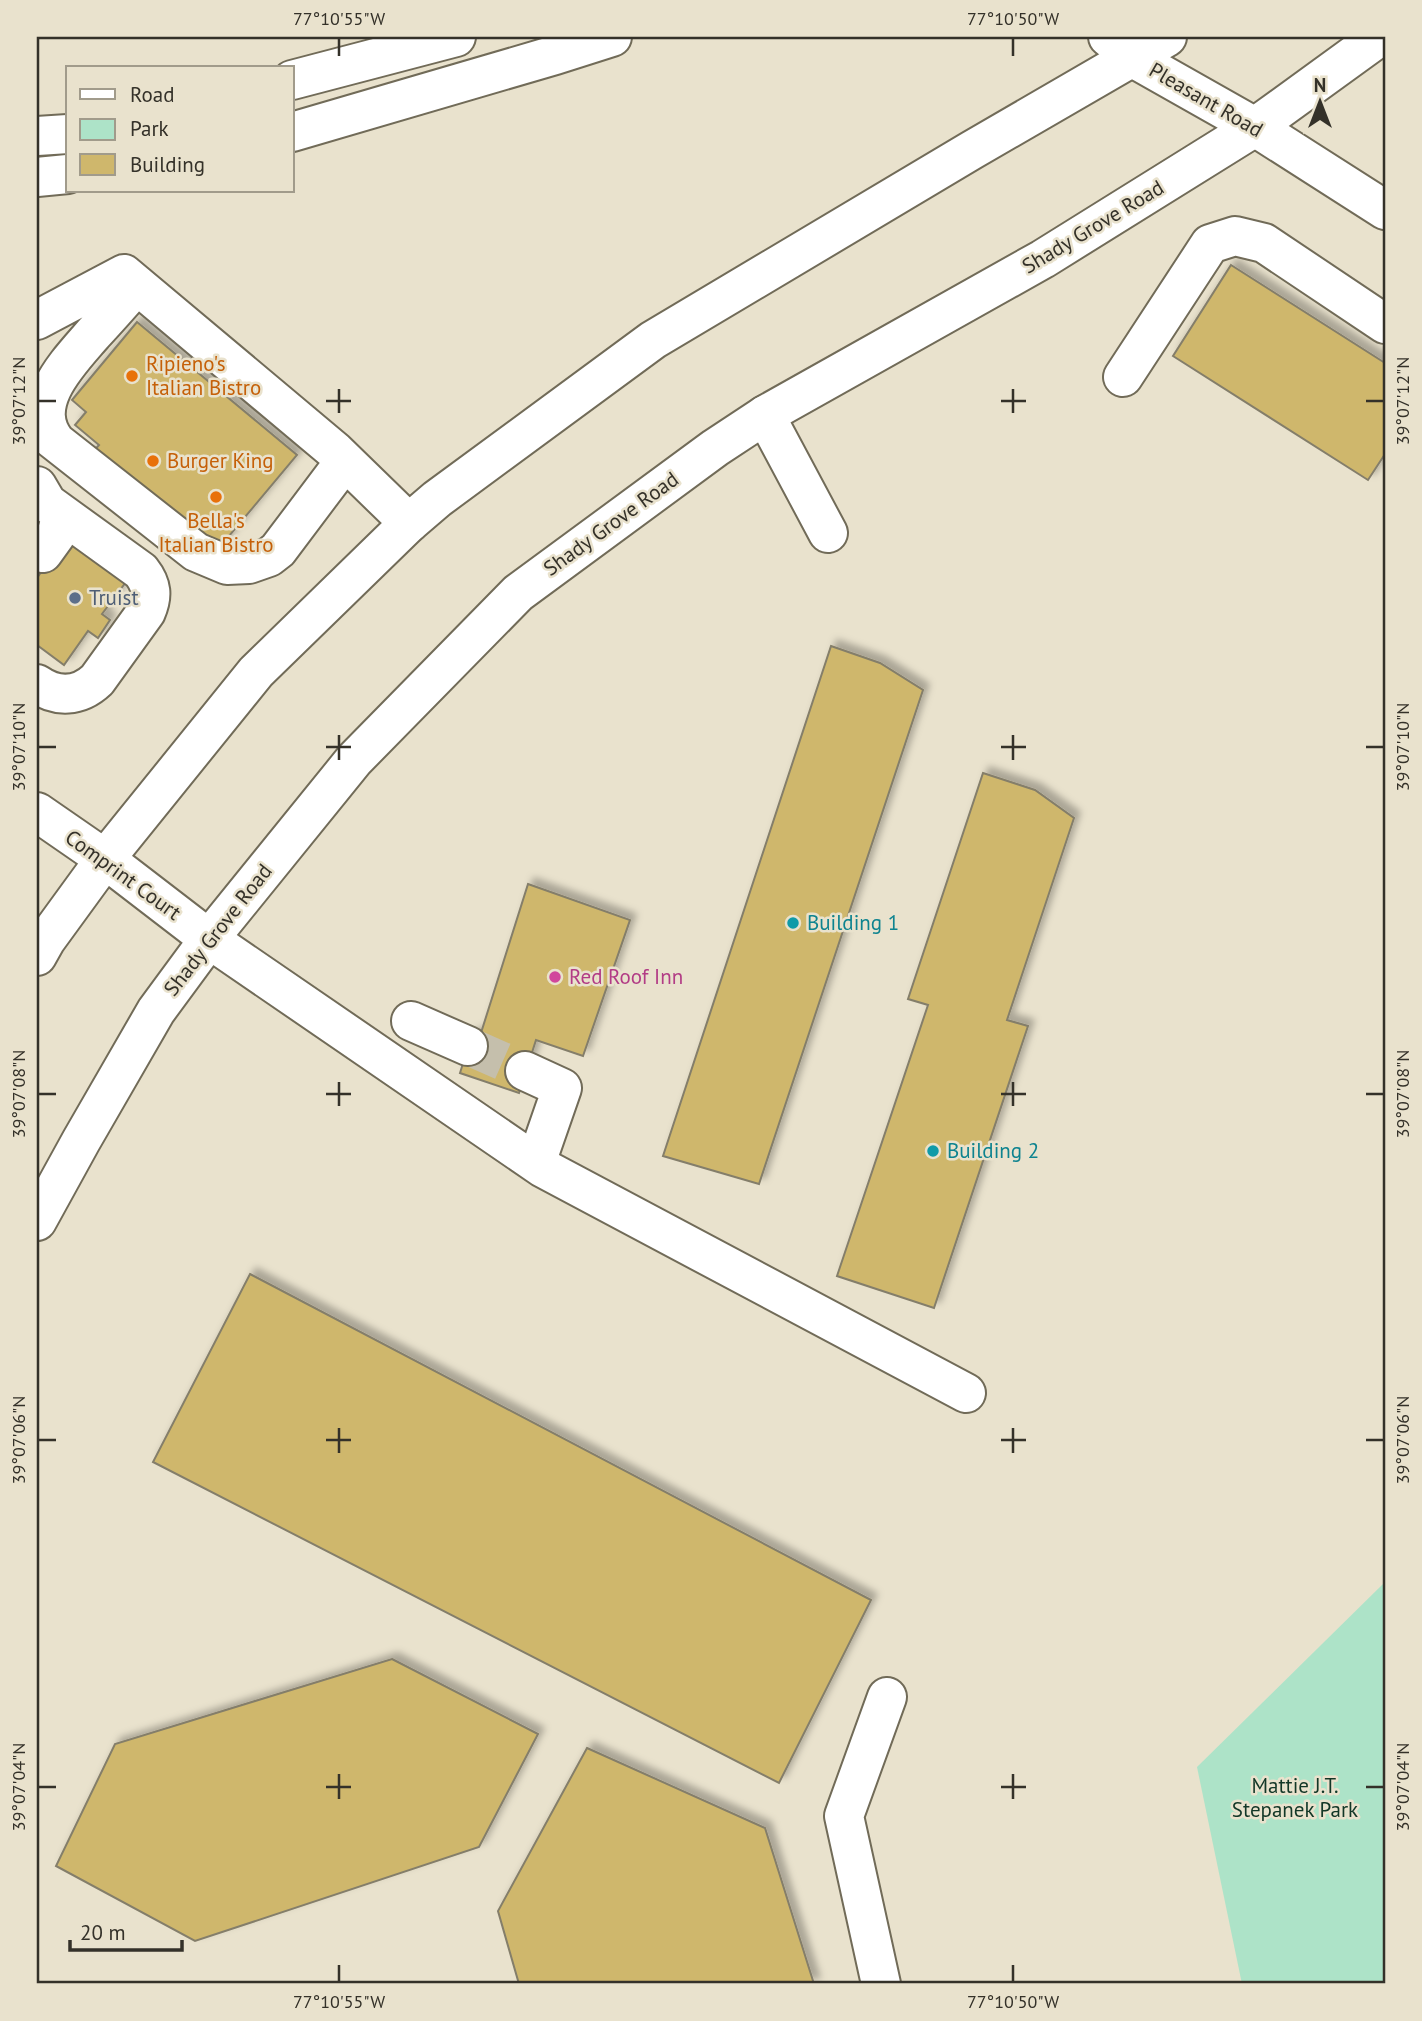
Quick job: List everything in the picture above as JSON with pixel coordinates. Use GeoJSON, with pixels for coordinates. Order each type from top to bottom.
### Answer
{"type":"FeatureCollection","features":[{"type":"Feature","properties":{"kind":"main road"},"geometry":{"type":"LineString","coordinates":[[294,79],[456,37]]}},
{"type":"Feature","properties":{"kind":"main road"},"geometry":{"type":"LineString","coordinates":[[294,131],[611,37]]}},
{"type":"Feature","properties":{"kind":"main road"},"geometry":{"type":"LineString","coordinates":[[37,956],[105,859],[256,672],[437,499],[653,340],[972,150],[1120,47],[1167,37]]}},
{"type":"Feature","properties":{"kind":"main road","name":"Shady Grove Road"},"geometry":{"type":"LineString","coordinates":[[37,1221],[80,1140],[156,1011],[209,939],[354,760],[518,593],[715,448],[765,415],[1043,259],[1255,127],[1378,37]]}},
{"type":"Feature","properties":{"kind":"main road","name":"Pleasant Road"},"geometry":{"type":"LineString","coordinates":[[1120,47],[1255,127],[1385,211]]}},
{"type":"Feature","properties":{"kind":"main road"},"geometry":{"type":"LineString","coordinates":[[37,136],[66,134]]}},
{"type":"Feature","properties":{"kind":"main road"},"geometry":{"type":"LineString","coordinates":[[37,177],[66,174]]}},
{"type":"Feature","properties":{"kind":"main road"},"geometry":{"type":"LineString","coordinates":[[1123,377],[1210,244],[1235,236],[1264,243],[1385,324]]}},
{"type":"Feature","properties":{"kind":"main road"},"geometry":{"type":"LineString","coordinates":[[37,320],[124,274],[345,461],[409,523]]}},
{"type":"Feature","properties":{"kind":"main road"},"geometry":{"type":"LineString","coordinates":[[137,285],[68,362],[57,379],[47,402],[46,435],[196,552],[227,565],[259,561],[278,550],[345,461]]}},
{"type":"Feature","properties":{"kind":"main road"},"geometry":{"type":"LineString","coordinates":[[765,415],[828,533]]}},
{"type":"Feature","properties":{"kind":"main road"},"geometry":{"type":"LineString","coordinates":[[37,684],[50,692],[69,694],[82,692],[97,680],[146,612],[151,590],[148,579],[141,571],[45,516]]}},
{"type":"Feature","properties":{"kind":"main road","name":"Comprint Court"},"geometry":{"type":"LineString","coordinates":[[37,812],[105,859],[209,939],[536,1163],[966,1393]]}},
{"type":"Feature","properties":{"kind":"main road"},"geometry":{"type":"LineString","coordinates":[[411,1021],[468,1046]]}},
{"type":"Feature","properties":{"kind":"main road"},"geometry":{"type":"LineString","coordinates":[[526,1071],[562,1088],[536,1163]]}},
{"type":"Feature","properties":{"kind":"main road"},"geometry":{"type":"LineString","coordinates":[[881,1984],[844,1816],[887,1697]]}},
{"type":"Feature","properties":{"kind":"green space","name":"Mattie J.T. Stepanek Park"},"geometry":{"type":"Polygon","coordinates":[[[1385,1582],[1385,1984],[1242,1984],[1197,1767],[1385,1582]]]}},
{"type":"Feature","properties":{"kind":"building"},"geometry":{"type":"Polygon","coordinates":[[[1231,265],[1385,363],[1385,454],[1368,480],[1173,356],[1231,265]]]}},
{"type":"Feature","properties":{"kind":"building"},"geometry":{"type":"Polygon","coordinates":[[[137,322],[297,455],[219,548],[90,455],[99,445],[75,425],[86,412],[72,400],[137,322]]]}},
{"type":"Feature","properties":{"kind":"building","name":"Truist"},"geometry":{"type":"Polygon","coordinates":[[[65,538],[126,582],[102,614],[110,620],[98,638],[88,631],[64,665],[37,645],[37,578],[65,538]]]}},
{"type":"Feature","properties":{"kind":"building","name":"Building 1"},"geometry":{"type":"Polygon","coordinates":[[[831,646],[880,663],[923,690],[759,1184],[663,1156],[831,646]]]}},
{"type":"Feature","properties":{"kind":"building","name":"Building 2"},"geometry":{"type":"Polygon","coordinates":[[[983,773],[1035,790],[1074,818],[1007,1020],[1028,1026],[934,1308],[837,1276],[928,1005],[908,999],[983,773]]]}},
{"type":"Feature","properties":{"kind":"building","name":"Red Roof Inn"},"geometry":{"type":"Polygon","coordinates":[[[528,884],[630,920],[583,1056],[536,1040],[519,1093],[460,1073],[472,1034],[480,1036],[528,884]]]}},
{"type":"Feature","properties":{"kind":"building"},"geometry":{"type":"Polygon","coordinates":[[[250,1274],[871,1600],[779,1783],[153,1462],[250,1274]]]}},
{"type":"Feature","properties":{"kind":"building"},"geometry":{"type":"Polygon","coordinates":[[[392,1659],[538,1734],[479,1847],[195,1941],[56,1866],[115,1744],[392,1659]]]}},
{"type":"Feature","properties":{"kind":"building"},"geometry":{"type":"Polygon","coordinates":[[[587,1748],[765,1828],[814,1984],[519,1984],[498,1911],[587,1748]]]}},
{"type":"Feature","properties":{"kind":"tunnel"},"geometry":{"type":"LineString","coordinates":[[468,1046],[525,1071]]}},
{"type":"Feature","properties":{"kind":"place","name":"Ripieno's Italian Bistro"},"geometry":{"type":"Point","coordinates":[132,376]}},
{"type":"Feature","properties":{"kind":"place","name":"Burger King"},"geometry":{"type":"Point","coordinates":[153,461]}},
{"type":"Feature","properties":{"kind":"place","name":"Bella's Italian Bistro"},"geometry":{"type":"Point","coordinates":[216,497]}},
{"type":"Feature","properties":{"kind":"place","name":"Truist"},"geometry":{"type":"Point","coordinates":[75,598]}},
{"type":"Feature","properties":{"kind":"place","name":"Building 1"},"geometry":{"type":"Point","coordinates":[793,923]}},
{"type":"Feature","properties":{"kind":"place","name":"Red Roof Inn"},"geometry":{"type":"Point","coordinates":[555,977]}},
{"type":"Feature","properties":{"kind":"place","name":"Building 2"},"geometry":{"type":"Point","coordinates":[933,1151]}}]}
